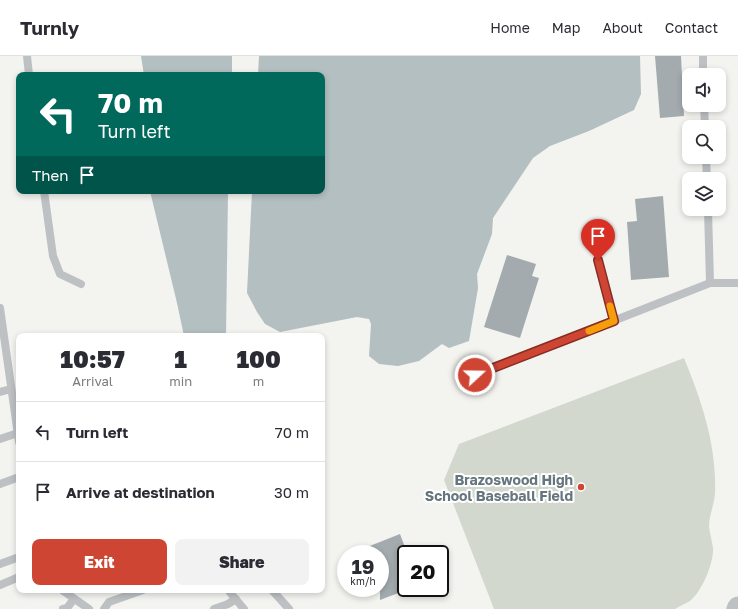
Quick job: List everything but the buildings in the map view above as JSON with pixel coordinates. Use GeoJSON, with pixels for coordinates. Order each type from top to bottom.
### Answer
{"type":"FeatureCollection","features":[{"type":"Feature","properties":{"kind":"lane"},"geometry":{"type":"LineString","coordinates":[[27,56],[29,72]]}},
{"type":"Feature","properties":{"kind":"lane"},"geometry":{"type":"LineString","coordinates":[[703,56],[703,68]]}},
{"type":"Feature","properties":{"kind":"lane"},"geometry":{"type":"LineString","coordinates":[[44,194],[53,256],[60,274],[81,284]]}},
{"type":"Feature","properties":{"kind":"lane"},"geometry":{"type":"LineString","coordinates":[[708,216],[710,283]]}},
{"type":"Feature","properties":{"kind":"lane"},"geometry":{"type":"LineString","coordinates":[[598,260],[614,321]]}},
{"type":"Feature","properties":{"kind":"lane"},"geometry":{"type":"LineString","coordinates":[[475,375],[710,283],[738,283]]}},
{"type":"Feature","properties":{"kind":"lane"},"geometry":{"type":"LineString","coordinates":[[0,308],[3,358],[12,389],[16,418]]}},
{"type":"Feature","properties":{"kind":"lane"},"geometry":{"type":"LineString","coordinates":[[0,392],[12,389]]}},
{"type":"Feature","properties":{"kind":"lane"},"geometry":{"type":"LineString","coordinates":[[0,439],[16,434]]}},
{"type":"Feature","properties":{"kind":"lane"},"geometry":{"type":"LineString","coordinates":[[0,484],[16,478]]}},
{"type":"Feature","properties":{"kind":"lane"},"geometry":{"type":"LineString","coordinates":[[0,564],[16,557]]}},
{"type":"Feature","properties":{"kind":"lane"},"geometry":{"type":"LineString","coordinates":[[0,585],[16,578]]}},
{"type":"Feature","properties":{"kind":"lane"},"geometry":{"type":"LineString","coordinates":[[66,593],[89,609]]}},
{"type":"Feature","properties":{"kind":"lane"},"geometry":{"type":"LineString","coordinates":[[104,609],[109,602],[134,593]]}},
{"type":"Feature","properties":{"kind":"lane"},"geometry":{"type":"LineString","coordinates":[[231,593],[244,609]]}},
{"type":"Feature","properties":{"kind":"lane"},"geometry":{"type":"LineString","coordinates":[[275,593],[289,609]]}},
{"type":"Feature","properties":{"kind":"lane"},"geometry":{"type":"LineString","coordinates":[[63,609],[67,608],[74,599]]}},
{"type":"Feature","properties":{"kind":"lane"},"geometry":{"type":"LineString","coordinates":[[214,609],[228,604],[236,599]]}},
{"type":"Feature","properties":{"kind":"shaded area"},"geometry":{"type":"Polygon","coordinates":[[[141,56],[232,56],[232,72],[144,72],[141,56]]]}},
{"type":"Feature","properties":{"kind":"shaded area"},"geometry":{"type":"Polygon","coordinates":[[[259,56],[640,56],[641,94],[634,110],[589,131],[550,146],[533,158],[493,218],[492,234],[477,274],[478,288],[469,341],[449,348],[442,344],[419,361],[398,366],[379,364],[369,356],[371,324],[369,319],[357,317],[280,332],[265,324],[247,293],[252,194],[325,194],[325,72],[258,72],[259,56]]]}},
{"type":"Feature","properties":{"kind":"shaded area"},"geometry":{"type":"Polygon","coordinates":[[[151,194],[228,194],[226,333],[183,333],[151,194]]]}},
{"type":"Feature","properties":{"kind":"shaded area","name":"Brazoswood High School Baseball Field"},"geometry":{"type":"Polygon","coordinates":[[[684,358],[697,391],[707,424],[714,459],[715,476],[715,494],[709,527],[713,548],[712,561],[703,584],[695,596],[675,609],[494,609],[444,480],[459,444],[684,358]]]}},
{"type":"Feature","properties":{"kind":"slow traffic"},"geometry":{"type":"LineString","coordinates":[[589,331],[614,321],[610,306]]}},
{"type":"Feature","properties":{"kind":"place","name":"Brazoswood High School Baseball Field"},"geometry":{"type":"Point","coordinates":[581,487]}},
{"type":"Feature","properties":{"kind":"route"},"geometry":{"type":"LineString","coordinates":[[475,375],[614,321],[598,260]]}}]}
